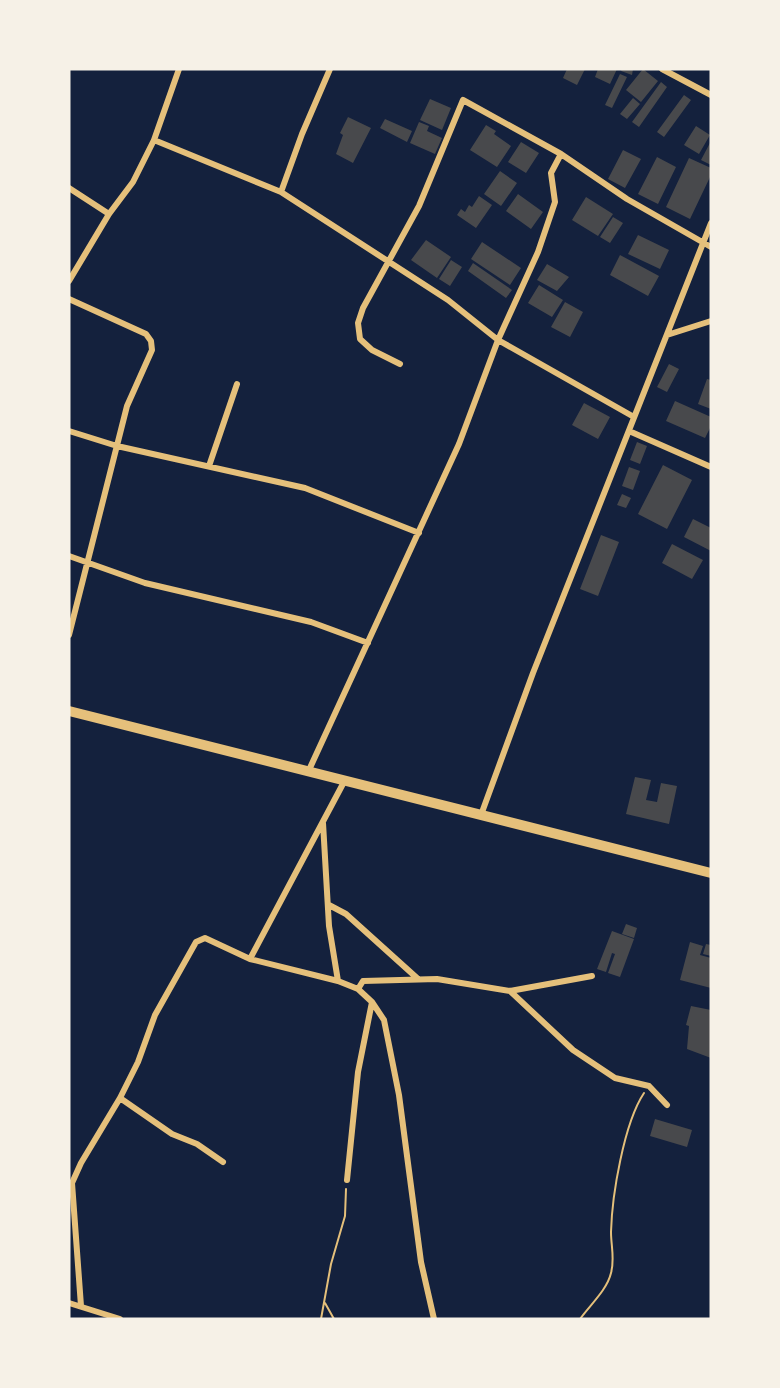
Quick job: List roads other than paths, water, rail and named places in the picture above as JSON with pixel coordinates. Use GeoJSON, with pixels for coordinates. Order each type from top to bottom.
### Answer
{"type":"FeatureCollection","features":[{"type":"Feature","properties":{"kind":"main road"},"geometry":{"type":"LineString","coordinates":[[69,711],[346,779],[711,873]]}},
{"type":"Feature","properties":{"kind":"street"},"geometry":{"type":"LineString","coordinates":[[69,280],[109,214],[133,182],[154,140],[179,69]]}},
{"type":"Feature","properties":{"kind":"street"},"geometry":{"type":"LineString","coordinates":[[281,192],[302,134],[330,69]]}},
{"type":"Feature","properties":{"kind":"street"},"geometry":{"type":"LineString","coordinates":[[662,69],[711,95]]}},
{"type":"Feature","properties":{"kind":"street"},"geometry":{"type":"LineString","coordinates":[[400,364],[372,350],[360,339],[358,323],[363,308],[419,206],[463,100],[561,154],[627,199],[711,247]]}},
{"type":"Feature","properties":{"kind":"street"},"geometry":{"type":"LineString","coordinates":[[154,140],[281,192],[448,300],[498,340],[634,417]]}},
{"type":"Feature","properties":{"kind":"street"},"geometry":{"type":"LineString","coordinates":[[309,770],[459,444],[498,340],[541,244],[555,202],[551,173],[561,154]]}},
{"type":"Feature","properties":{"kind":"street"},"geometry":{"type":"LineString","coordinates":[[69,188],[109,214]]}},
{"type":"Feature","properties":{"kind":"street"},"geometry":{"type":"LineString","coordinates":[[481,815],[533,673],[711,223]]}},
{"type":"Feature","properties":{"kind":"street"},"geometry":{"type":"LineString","coordinates":[[69,299],[146,334],[151,341],[148,361],[127,406],[85,563],[69,635]]}},
{"type":"Feature","properties":{"kind":"street"},"geometry":{"type":"LineString","coordinates":[[667,335],[711,321]]}},
{"type":"Feature","properties":{"kind":"street"},"geometry":{"type":"LineString","coordinates":[[209,466],[237,384]]}},
{"type":"Feature","properties":{"kind":"street"},"geometry":{"type":"LineString","coordinates":[[69,431],[117,446],[305,488],[418,533]]}},
{"type":"Feature","properties":{"kind":"street"},"geometry":{"type":"LineString","coordinates":[[629,431],[711,467]]}},
{"type":"Feature","properties":{"kind":"street"},"geometry":{"type":"LineString","coordinates":[[69,556],[145,583],[311,622],[368,643]]}},
{"type":"Feature","properties":{"kind":"street"},"geometry":{"type":"LineString","coordinates":[[250,959],[346,779]]}},
{"type":"Feature","properties":{"kind":"street"},"geometry":{"type":"LineString","coordinates":[[322,823],[338,981]]}},
{"type":"Feature","properties":{"kind":"street"},"geometry":{"type":"LineString","coordinates":[[329,905],[346,914],[417,978]]}},
{"type":"Feature","properties":{"kind":"street"},"geometry":{"type":"LineString","coordinates":[[81,1306],[72,1183],[81,1162],[120,1098],[138,1062],[155,1015],[196,942],[205,938],[250,959],[338,981],[358,989],[372,1002],[384,1020],[399,1095],[421,1262],[434,1319]]}},
{"type":"Feature","properties":{"kind":"street"},"geometry":{"type":"LineString","coordinates":[[358,989],[363,981],[417,978],[510,991],[592,976]]}},
{"type":"Feature","properties":{"kind":"street"},"geometry":{"type":"LineString","coordinates":[[510,991],[573,1050],[615,1078],[649,1086],[667,1104]]}},
{"type":"Feature","properties":{"kind":"street"},"geometry":{"type":"LineString","coordinates":[[347,1180],[358,1072],[372,1002]]}},
{"type":"Feature","properties":{"kind":"street"},"geometry":{"type":"LineString","coordinates":[[120,1098],[172,1134],[197,1144],[223,1162]]}},
{"type":"Feature","properties":{"kind":"street"},"geometry":{"type":"LineString","coordinates":[[69,1303],[120,1319]]}}]}
